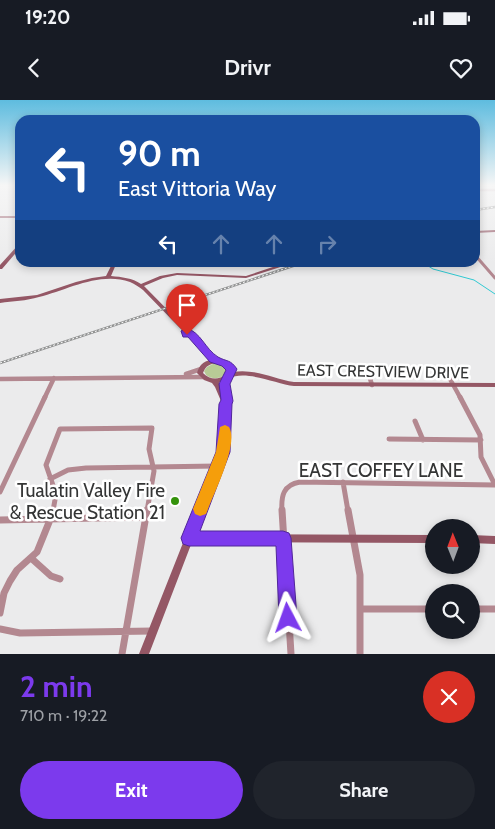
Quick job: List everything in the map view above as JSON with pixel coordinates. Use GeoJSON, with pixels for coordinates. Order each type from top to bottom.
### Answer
{"type":"FeatureCollection","features":[{"type":"Feature","properties":{"kind":"street"},"geometry":{"type":"LineString","coordinates":[[0,217],[15,217]]}},
{"type":"Feature","properties":{"kind":"street"},"geometry":{"type":"LineString","coordinates":[[480,232],[495,232]]}},
{"type":"Feature","properties":{"kind":"street"},"geometry":{"type":"LineString","coordinates":[[0,268],[15,250]]}},
{"type":"Feature","properties":{"kind":"street"},"geometry":{"type":"LineString","coordinates":[[480,261],[495,278]]}},
{"type":"Feature","properties":{"kind":"street"},"geometry":{"type":"LineString","coordinates":[[108,278],[113,267]]}},
{"type":"Feature","properties":{"kind":"street"},"geometry":{"type":"LineString","coordinates":[[141,286],[158,278],[177,274],[246,277],[278,267]]}},
{"type":"Feature","properties":{"kind":"street"},"geometry":{"type":"LineString","coordinates":[[0,300],[27,298],[78,282],[108,278],[126,280],[141,286],[217,361]]}},
{"type":"Feature","properties":{"kind":"street"},"geometry":{"type":"LineString","coordinates":[[186,331],[204,353],[203,377]]}},
{"type":"Feature","properties":{"kind":"street"},"geometry":{"type":"LineString","coordinates":[[144,654],[218,466],[224,446],[227,401],[225,384],[230,367],[224,362],[217,361],[180,376]]}},
{"type":"Feature","properties":{"kind":"street","name":"EAST CRESTVIEW DRIVE"},"geometry":{"type":"LineString","coordinates":[[230,367],[258,373],[271,380]]}},
{"type":"Feature","properties":{"kind":"street"},"geometry":{"type":"LineString","coordinates":[[368,372],[372,385]]}},
{"type":"Feature","properties":{"kind":"street","name":"EAST CRESTVIEW DRIVE"},"geometry":{"type":"LineString","coordinates":[[228,376],[249,373],[289,384],[495,386]]}},
{"type":"Feature","properties":{"kind":"street"},"geometry":{"type":"LineString","coordinates":[[214,381],[228,376]]}},
{"type":"Feature","properties":{"kind":"street"},"geometry":{"type":"LineString","coordinates":[[0,379],[203,377],[214,381],[226,404]]}},
{"type":"Feature","properties":{"kind":"street"},"geometry":{"type":"LineString","coordinates":[[0,492],[54,378]]}},
{"type":"Feature","properties":{"kind":"street"},"geometry":{"type":"LineString","coordinates":[[450,379],[481,440],[481,457],[495,485]]}},
{"type":"Feature","properties":{"kind":"street"},"geometry":{"type":"LineString","coordinates":[[415,420],[423,440]]}},
{"type":"Feature","properties":{"kind":"street"},"geometry":{"type":"LineString","coordinates":[[0,613],[1,603],[11,579],[40,546],[50,519],[56,498],[46,465],[60,429],[152,428],[149,449],[154,466],[122,654]]}},
{"type":"Feature","properties":{"kind":"street"},"geometry":{"type":"LineString","coordinates":[[389,438],[481,440]]}},
{"type":"Feature","properties":{"kind":"street"},"geometry":{"type":"LineString","coordinates":[[50,479],[76,469],[218,466]]}},
{"type":"Feature","properties":{"kind":"street"},"geometry":{"type":"LineString","coordinates":[[343,482],[360,575],[360,654]]}},
{"type":"Feature","properties":{"kind":"street","name":"EAST COFFEY LANE"},"geometry":{"type":"LineString","coordinates":[[291,654],[281,501],[285,488],[295,483],[343,482],[495,485]]}},
{"type":"Feature","properties":{"kind":"street"},"geometry":{"type":"LineString","coordinates":[[0,520],[146,517]]}},
{"type":"Feature","properties":{"kind":"street"},"geometry":{"type":"LineString","coordinates":[[189,538],[425,539]]}},
{"type":"Feature","properties":{"kind":"street"},"geometry":{"type":"LineString","coordinates":[[480,539],[495,540]]}},
{"type":"Feature","properties":{"kind":"street"},"geometry":{"type":"LineString","coordinates":[[31,558],[51,576],[60,579]]}},
{"type":"Feature","properties":{"kind":"street"},"geometry":{"type":"LineString","coordinates":[[360,609],[425,609]]}},
{"type":"Feature","properties":{"kind":"street"},"geometry":{"type":"LineString","coordinates":[[480,609],[495,609]]}},
{"type":"Feature","properties":{"kind":"street"},"geometry":{"type":"LineString","coordinates":[[0,628],[20,633],[153,631]]}},
{"type":"Feature","properties":{"kind":"green space"},"geometry":{"type":"Polygon","coordinates":[[[215,363],[221,363],[227,368],[227,373],[222,377],[211,378],[204,371],[215,363]]]}},
{"type":"Feature","properties":{"kind":"waterway"},"geometry":{"type":"LineString","coordinates":[[430,267],[474,280],[495,294]]}},
{"type":"Feature","properties":{"kind":"railway"},"geometry":{"type":"LineString","coordinates":[[0,363],[290,267]]}},
{"type":"Feature","properties":{"kind":"slow traffic"},"geometry":{"type":"LineString","coordinates":[[200,509],[223,452],[225,430]]}},
{"type":"Feature","properties":{"kind":"place","name":"Tualatin Valley Fire & Rescue Station 21"},"geometry":{"type":"Point","coordinates":[175,501]}},
{"type":"Feature","properties":{"kind":"route"},"geometry":{"type":"LineString","coordinates":[[187,335],[186,331],[211,357],[226,363],[231,369],[225,384],[227,401],[223,452],[189,538],[283,538],[288,618]]}}]}
